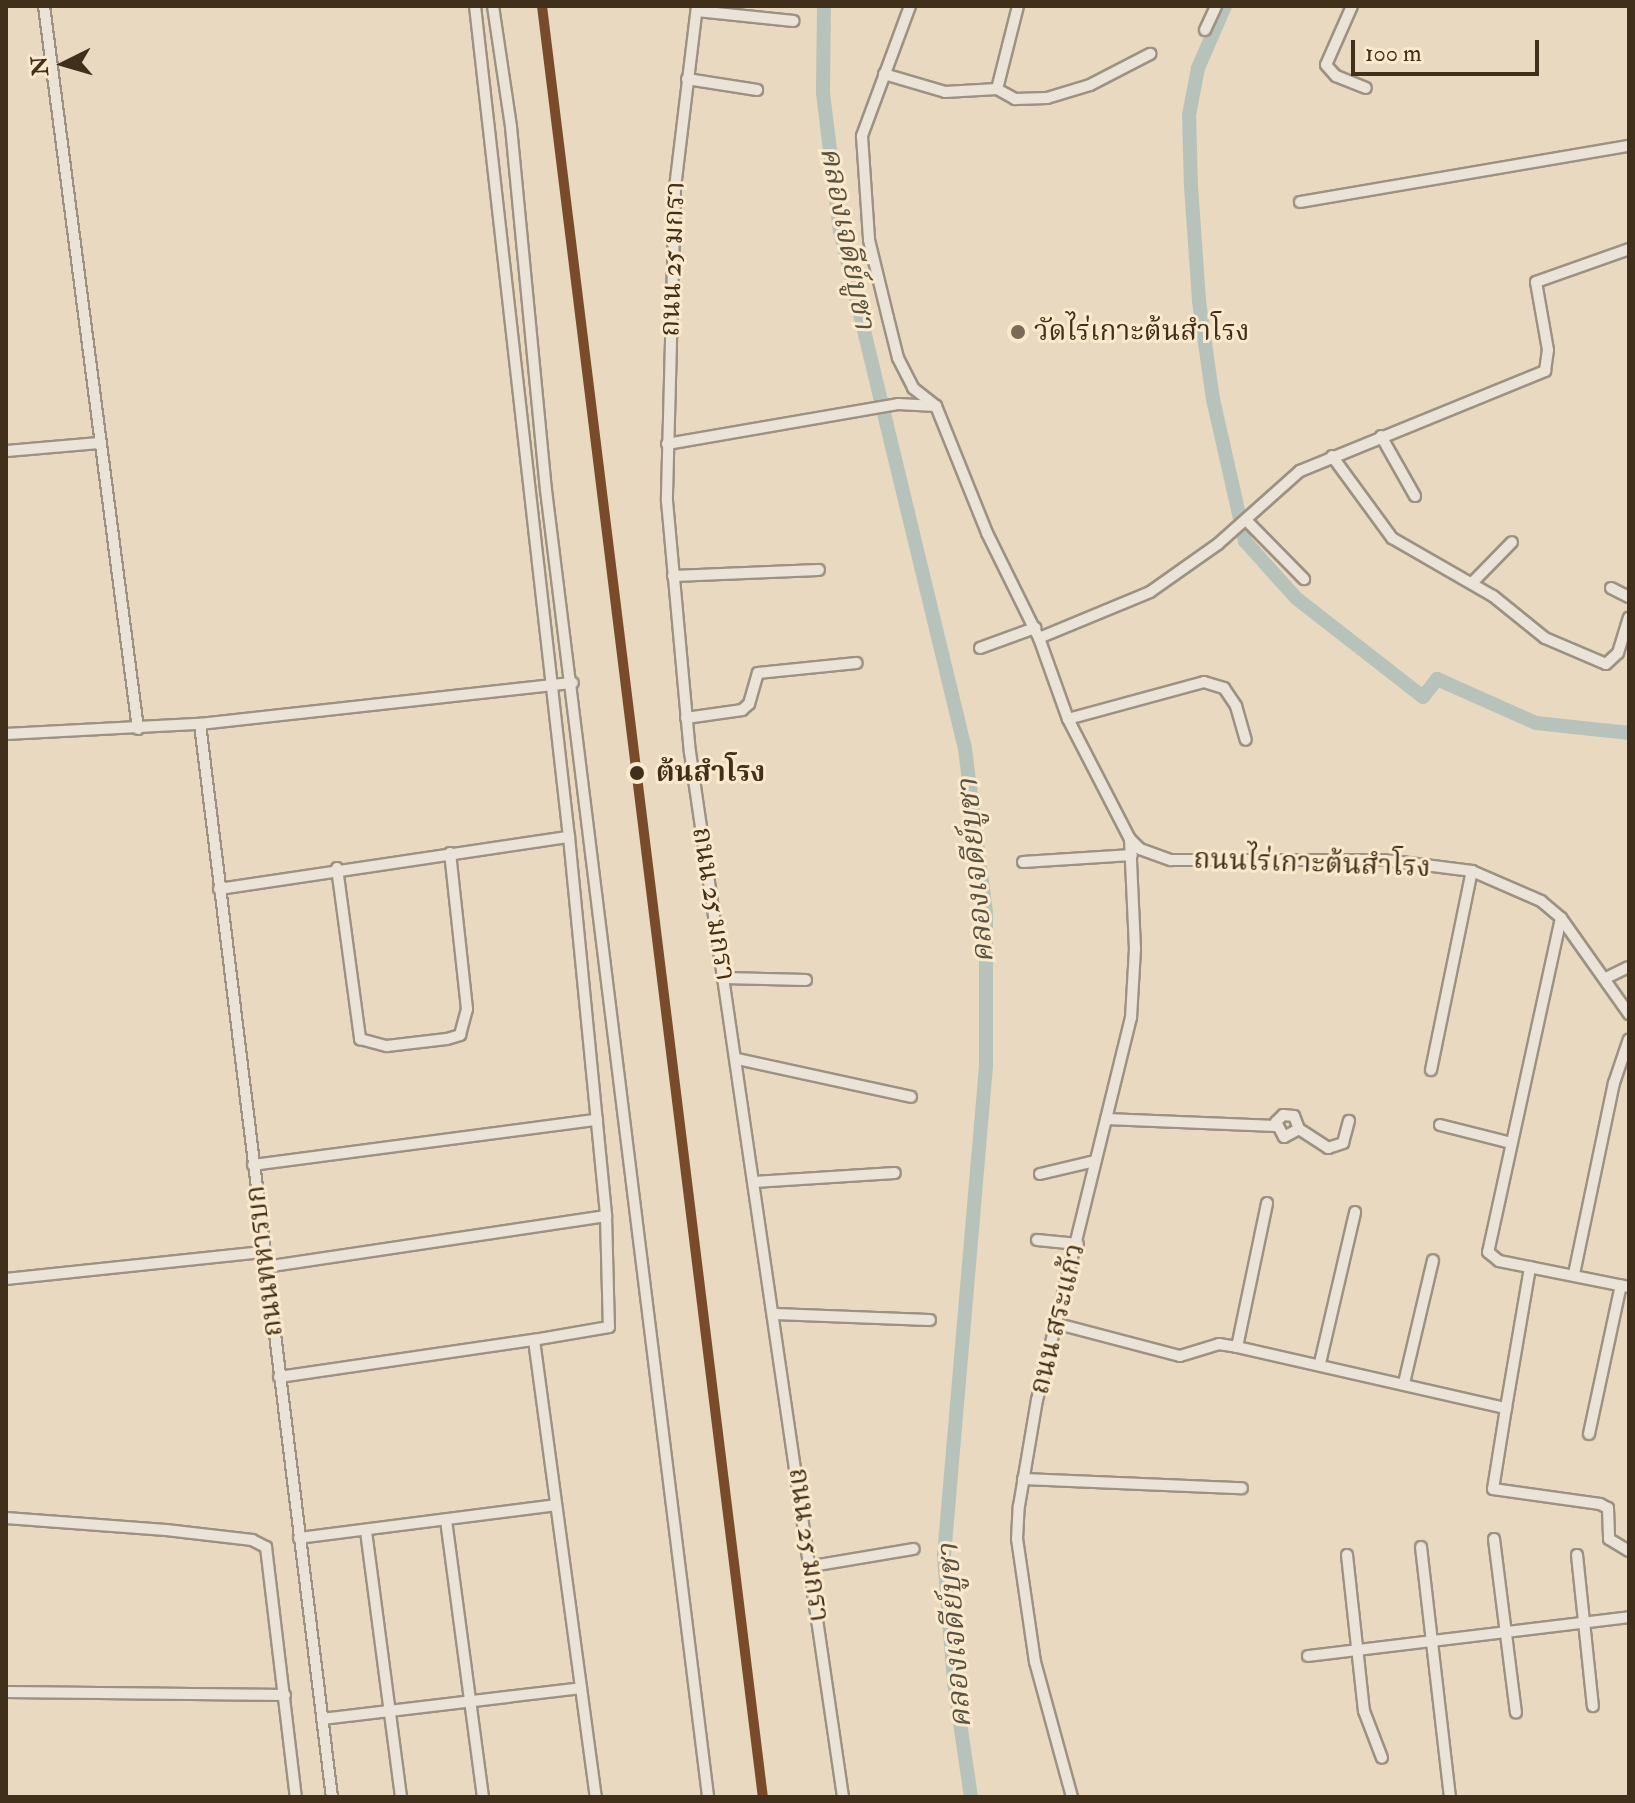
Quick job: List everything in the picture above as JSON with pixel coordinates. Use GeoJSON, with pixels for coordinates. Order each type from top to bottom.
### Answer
{"type":"FeatureCollection","features":[{"type":"Feature","properties":{"kind":"street"},"geometry":{"type":"LineString","coordinates":[[44,6],[138,729]]}},
{"type":"Feature","properties":{"kind":"street"},"geometry":{"type":"LineString","coordinates":[[279,1377],[609,1327],[606,1216],[569,837],[475,6]]}},
{"type":"Feature","properties":{"kind":"street"},"geometry":{"type":"LineString","coordinates":[[493,6],[708,1797]]}},
{"type":"Feature","properties":{"kind":"street"},"geometry":{"type":"LineString","coordinates":[[910,6],[862,136],[863,190],[891,332],[913,388],[936,406],[987,533],[1037,633],[1068,719],[1130,839]]}},
{"type":"Feature","properties":{"kind":"street"},"geometry":{"type":"LineString","coordinates":[[997,89],[1018,6]]}},
{"type":"Feature","properties":{"kind":"street"},"geometry":{"type":"LineString","coordinates":[[1205,30],[1216,6]]}},
{"type":"Feature","properties":{"kind":"street"},"geometry":{"type":"LineString","coordinates":[[1352,6],[1326,65],[1336,76],[1366,88]]}},
{"type":"Feature","properties":{"kind":"street"},"geometry":{"type":"LineString","coordinates":[[697,8],[793,21]]}},
{"type":"Feature","properties":{"kind":"street","name":"ถนน 25 มกรา"},"geometry":{"type":"LineString","coordinates":[[697,8],[675,189],[667,444],[673,576],[686,718],[812,1566],[843,1797]]}},
{"type":"Feature","properties":{"kind":"street"},"geometry":{"type":"LineString","coordinates":[[884,74],[945,92],[997,89],[1015,99],[1047,98],[1090,85],[1150,54]]}},
{"type":"Feature","properties":{"kind":"street"},"geometry":{"type":"LineString","coordinates":[[687,79],[757,90]]}},
{"type":"Feature","properties":{"kind":"street"},"geometry":{"type":"LineString","coordinates":[[1300,202],[1629,146]]}},
{"type":"Feature","properties":{"kind":"street"},"geometry":{"type":"LineString","coordinates":[[980,648],[1037,633],[1150,592],[1233,531],[1300,471],[1545,371],[1548,350],[1536,282],[1629,249]]}},
{"type":"Feature","properties":{"kind":"street"},"geometry":{"type":"LineString","coordinates":[[667,444],[898,404],[936,406]]}},
{"type":"Feature","properties":{"kind":"street"},"geometry":{"type":"LineString","coordinates":[[1381,436],[1415,496]]}},
{"type":"Feature","properties":{"kind":"street"},"geometry":{"type":"LineString","coordinates":[[6,451],[100,443]]}},
{"type":"Feature","properties":{"kind":"street"},"geometry":{"type":"LineString","coordinates":[[1332,456],[1392,538],[1472,583],[1545,638],[1601,664],[1614,660],[1629,618]]}},
{"type":"Feature","properties":{"kind":"street"},"geometry":{"type":"LineString","coordinates":[[1245,521],[1304,579]]}},
{"type":"Feature","properties":{"kind":"street"},"geometry":{"type":"LineString","coordinates":[[1472,583],[1512,542]]}},
{"type":"Feature","properties":{"kind":"street"},"geometry":{"type":"LineString","coordinates":[[673,576],[819,570]]}},
{"type":"Feature","properties":{"kind":"street"},"geometry":{"type":"LineString","coordinates":[[1611,588],[1629,597]]}},
{"type":"Feature","properties":{"kind":"street"},"geometry":{"type":"LineString","coordinates":[[686,718],[742,710],[749,704],[758,673],[856,663]]}},
{"type":"Feature","properties":{"kind":"street"},"geometry":{"type":"LineString","coordinates":[[1068,719],[1204,682],[1224,688],[1236,706],[1246,740]]}},
{"type":"Feature","properties":{"kind":"street"},"geometry":{"type":"LineString","coordinates":[[6,734],[200,724],[573,683]]}},
{"type":"Feature","properties":{"kind":"street","name":"ถนนทหารบก"},"geometry":{"type":"LineString","coordinates":[[200,724],[332,1797]]}},
{"type":"Feature","properties":{"kind":"street"},"geometry":{"type":"LineString","coordinates":[[219,889],[337,868],[569,837]]}},
{"type":"Feature","properties":{"kind":"street","name":"ถนน สระแก้ว"},"geometry":{"type":"LineString","coordinates":[[1072,1797],[1031,1633],[1017,1539],[1023,1479],[1134,993],[1130,839]]}},
{"type":"Feature","properties":{"kind":"street","name":"ถนนไร่เกาะต้นสำโรง"},"geometry":{"type":"LineString","coordinates":[[1130,839],[1140,849],[1171,860],[1385,860],[1472,871],[1541,901],[1561,918],[1629,1013]]}},
{"type":"Feature","properties":{"kind":"street"},"geometry":{"type":"LineString","coordinates":[[337,868],[360,1039],[387,1046],[447,1039],[460,1035],[467,1009],[450,853]]}},
{"type":"Feature","properties":{"kind":"street"},"geometry":{"type":"LineString","coordinates":[[1023,862],[1132,855]]}},
{"type":"Feature","properties":{"kind":"street"},"geometry":{"type":"LineString","coordinates":[[1431,1070],[1472,871]]}},
{"type":"Feature","properties":{"kind":"street"},"geometry":{"type":"LineString","coordinates":[[1561,918],[1488,1252],[1499,1261],[1625,1286],[1589,1434]]}},
{"type":"Feature","properties":{"kind":"street"},"geometry":{"type":"LineString","coordinates":[[1606,978],[1629,967]]}},
{"type":"Feature","properties":{"kind":"street"},"geometry":{"type":"LineString","coordinates":[[724,978],[806,980]]}},
{"type":"Feature","properties":{"kind":"street"},"geometry":{"type":"LineString","coordinates":[[1574,1274],[1614,1083],[1629,1039]]}},
{"type":"Feature","properties":{"kind":"street"},"geometry":{"type":"LineString","coordinates":[[737,1059],[911,1097]]}},
{"type":"Feature","properties":{"kind":"street"},"geometry":{"type":"LineString","coordinates":[[1106,1119],[1276,1126],[1287,1114],[1297,1119],[1299,1129],[1332,1148],[1343,1143],[1349,1121]]}},
{"type":"Feature","properties":{"kind":"street"},"geometry":{"type":"LineString","coordinates":[[253,1165],[597,1120]]}},
{"type":"Feature","properties":{"kind":"street"},"geometry":{"type":"LineString","coordinates":[[1440,1125],[1511,1143]]}},
{"type":"Feature","properties":{"kind":"street"},"geometry":{"type":"LineString","coordinates":[[1276,1126],[1284,1137],[1299,1129]]}},
{"type":"Feature","properties":{"kind":"street"},"geometry":{"type":"LineString","coordinates":[[1040,1174],[1095,1161]]}},
{"type":"Feature","properties":{"kind":"street"},"geometry":{"type":"LineString","coordinates":[[754,1182],[895,1173]]}},
{"type":"Feature","properties":{"kind":"street"},"geometry":{"type":"LineString","coordinates":[[1237,1347],[1267,1203]]}},
{"type":"Feature","properties":{"kind":"street"},"geometry":{"type":"LineString","coordinates":[[1320,1363],[1355,1212]]}},
{"type":"Feature","properties":{"kind":"street"},"geometry":{"type":"LineString","coordinates":[[265,1267],[606,1216]]}},
{"type":"Feature","properties":{"kind":"street"},"geometry":{"type":"LineString","coordinates":[[1037,1240],[1078,1244]]}},
{"type":"Feature","properties":{"kind":"street"},"geometry":{"type":"LineString","coordinates":[[6,1279],[263,1252]]}},
{"type":"Feature","properties":{"kind":"street"},"geometry":{"type":"LineString","coordinates":[[1404,1383],[1433,1260]]}},
{"type":"Feature","properties":{"kind":"street"},"geometry":{"type":"LineString","coordinates":[[1530,1267],[1493,1489],[1600,1504],[1608,1508],[1605,1530],[1609,1539],[1629,1551]]}},
{"type":"Feature","properties":{"kind":"street"},"geometry":{"type":"LineString","coordinates":[[774,1314],[930,1320]]}},
{"type":"Feature","properties":{"kind":"street"},"geometry":{"type":"LineString","coordinates":[[1058,1324],[1180,1356],[1219,1344],[1237,1347],[1320,1363],[1506,1408]]}},
{"type":"Feature","properties":{"kind":"street"},"geometry":{"type":"LineString","coordinates":[[534,1340],[596,1797]]}},
{"type":"Feature","properties":{"kind":"street"},"geometry":{"type":"LineString","coordinates":[[1023,1479],[1242,1488]]}},
{"type":"Feature","properties":{"kind":"street"},"geometry":{"type":"LineString","coordinates":[[299,1538],[556,1505]]}},
{"type":"Feature","properties":{"kind":"street"},"geometry":{"type":"LineString","coordinates":[[6,1518],[166,1530],[252,1540],[266,1547],[296,1797]]}},
{"type":"Feature","properties":{"kind":"street"},"geometry":{"type":"LineString","coordinates":[[446,1520],[483,1797]]}},
{"type":"Feature","properties":{"kind":"street"},"geometry":{"type":"LineString","coordinates":[[366,1531],[401,1797]]}},
{"type":"Feature","properties":{"kind":"street"},"geometry":{"type":"LineString","coordinates":[[1494,1539],[1516,1713]]}},
{"type":"Feature","properties":{"kind":"street"},"geometry":{"type":"LineString","coordinates":[[1421,1547],[1450,1797]]}},
{"type":"Feature","properties":{"kind":"street"},"geometry":{"type":"LineString","coordinates":[[812,1566],[914,1549]]}},
{"type":"Feature","properties":{"kind":"street"},"geometry":{"type":"LineString","coordinates":[[1347,1555],[1367,1729],[1382,1758]]}},
{"type":"Feature","properties":{"kind":"street"},"geometry":{"type":"LineString","coordinates":[[1577,1555],[1593,1706]]}},
{"type":"Feature","properties":{"kind":"street"},"geometry":{"type":"LineString","coordinates":[[1308,1656],[1629,1617]]}},
{"type":"Feature","properties":{"kind":"street"},"geometry":{"type":"LineString","coordinates":[[322,1719],[581,1688]]}},
{"type":"Feature","properties":{"kind":"street"},"geometry":{"type":"LineString","coordinates":[[6,1692],[285,1695]]}},
{"type":"Feature","properties":{"kind":"waterway","name":"คลองเจดีย์บูชา"},"geometry":{"type":"LineString","coordinates":[[824,6],[823,93],[840,231],[965,749],[986,912],[986,1066],[944,1557],[954,1682],[971,1797]]}},
{"type":"Feature","properties":{"kind":"waterway"},"geometry":{"type":"LineString","coordinates":[[1225,6],[1198,68],[1189,115],[1191,186],[1199,301],[1213,399],[1245,541],[1296,598],[1423,697],[1437,679],[1536,723],[1629,733]]}},
{"type":"Feature","properties":{"kind":"transit line"},"geometry":{"type":"LineString","coordinates":[[542,6],[763,1797]]}},
{"type":"Feature","properties":{"kind":"place","name":"วัดไร่เกาะต้นสำโรง"},"geometry":{"type":"Point","coordinates":[1018,332]}},
{"type":"Feature","properties":{"kind":"place","name":"ต้นสำโรง"},"geometry":{"type":"Point","coordinates":[637,773]}}]}
